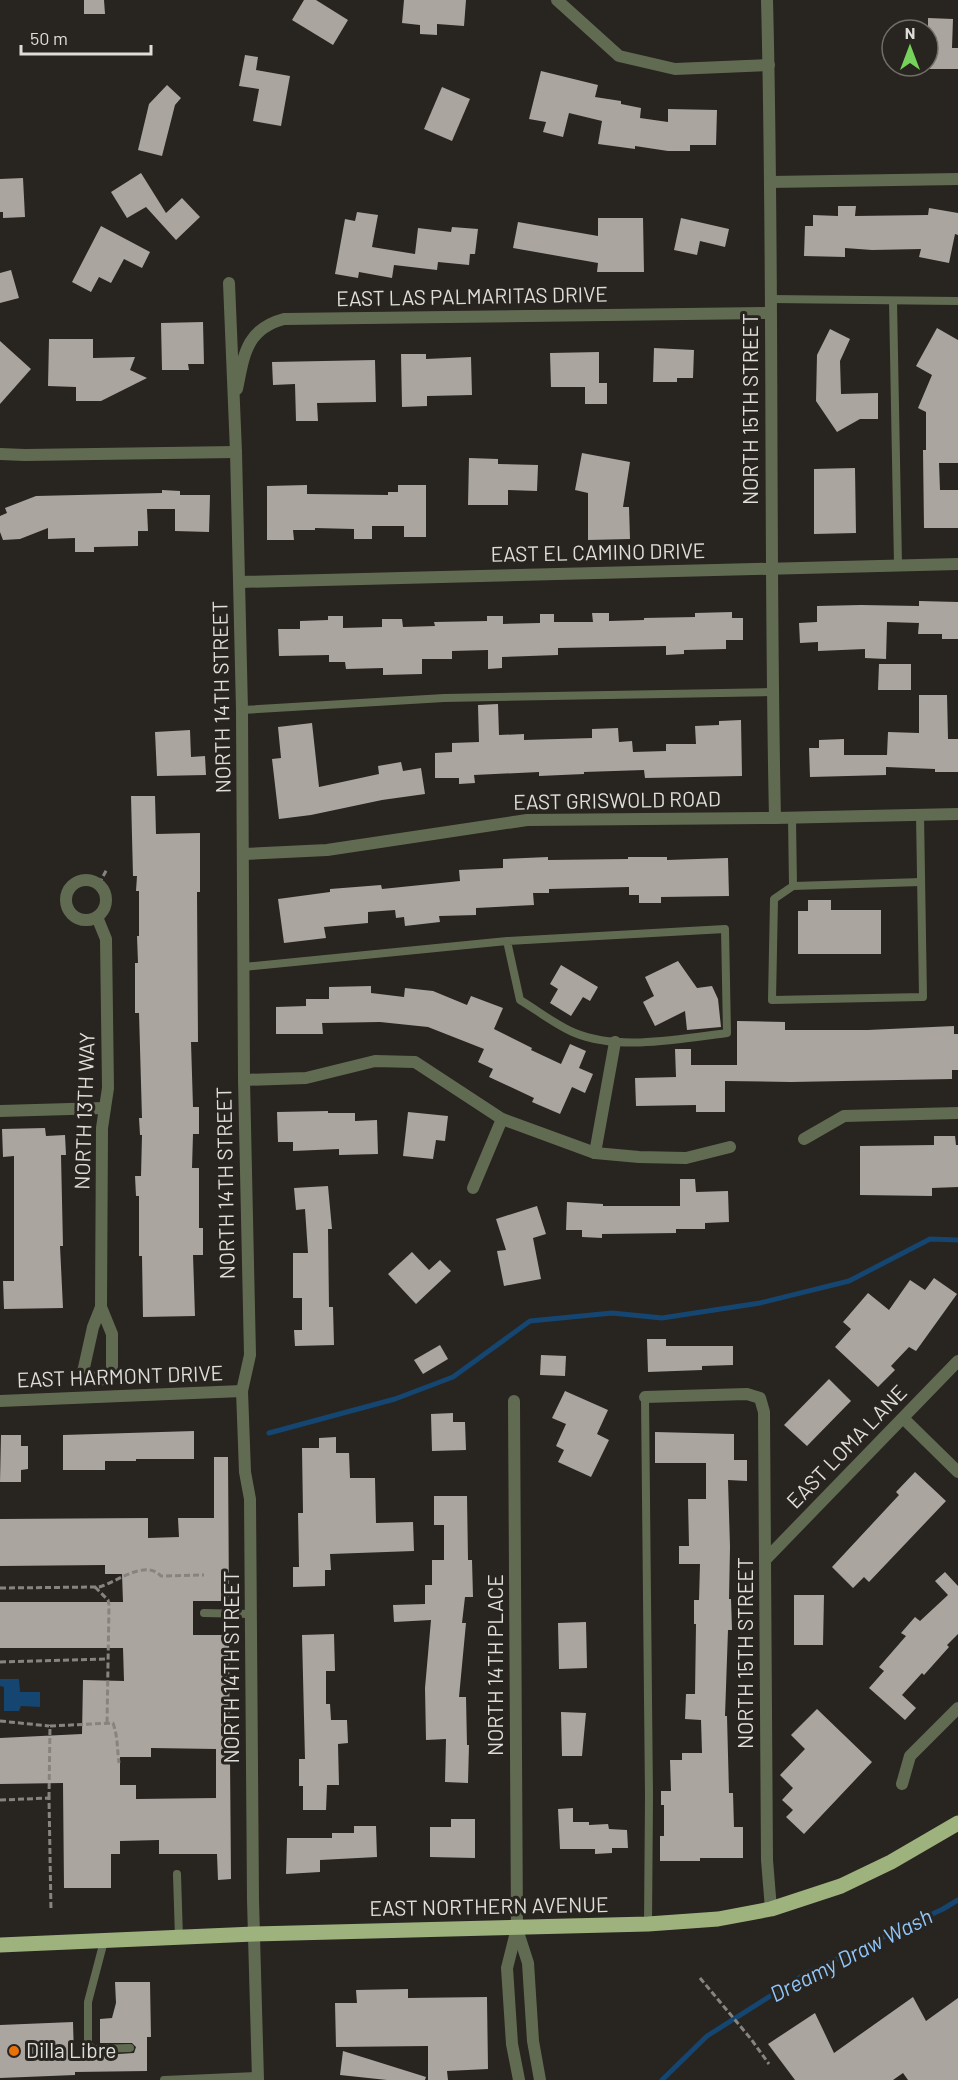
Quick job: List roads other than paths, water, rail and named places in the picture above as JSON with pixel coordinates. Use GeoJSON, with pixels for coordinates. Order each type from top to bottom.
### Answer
{"type":"FeatureCollection","features":[{"type":"Feature","properties":{"kind":"main road","name":"EAST NORTHERN AVENUE"},"geometry":{"type":"LineString","coordinates":[[0,1945],[254,1934],[648,1924],[718,1919],[771,1909],[841,1886],[891,1862],[958,1823]]}},
{"type":"Feature","properties":{"kind":"street"},"geometry":{"type":"LineString","coordinates":[[557,0],[619,56],[675,69],[769,65]]}},
{"type":"Feature","properties":{"kind":"street","name":"NORTH 15TH STREET"},"geometry":{"type":"LineString","coordinates":[[767,0],[775,818]]}},
{"type":"Feature","properties":{"kind":"street"},"geometry":{"type":"LineString","coordinates":[[770,182],[958,179]]}},
{"type":"Feature","properties":{"kind":"street","name":"NORTH 14TH STREET"},"geometry":{"type":"LineString","coordinates":[[229,283],[243,710],[244,1080],[250,1355],[243,1391],[245,1472],[250,1498],[254,1934],[258,2078]]}},
{"type":"Feature","properties":{"kind":"street","name":"EAST LAS PALMARITAS DRIVE"},"geometry":{"type":"LineString","coordinates":[[233,408],[245,350],[268,323],[284,319],[770,313]]}},
{"type":"Feature","properties":{"kind":"street"},"geometry":{"type":"LineString","coordinates":[[0,454],[236,452]]}},
{"type":"Feature","properties":{"kind":"street","name":"EAST EL CAMINO DRIVE"},"geometry":{"type":"LineString","coordinates":[[240,582],[958,564]]}},
{"type":"Feature","properties":{"kind":"street","name":"EAST GRISWOLD ROAD"},"geometry":{"type":"LineString","coordinates":[[244,854],[327,850],[527,820],[958,814]]}},
{"type":"Feature","properties":{"kind":"street"},"geometry":{"type":"LineString","coordinates":[[81,880],[99,884],[106,901],[105,908],[97,917],[84,920],[68,911],[65,898],[70,887],[81,880]]}},
{"type":"Feature","properties":{"kind":"street","name":"NORTH 13TH WAY"},"geometry":{"type":"LineString","coordinates":[[97,917],[106,939],[108,1088],[102,1128],[101,1307],[93,1327],[83,1372],[98,1381],[112,1375],[112,1334],[101,1307]]}},
{"type":"Feature","properties":{"kind":"street"},"geometry":{"type":"LineString","coordinates":[[595,1153],[615,1042]]}},
{"type":"Feature","properties":{"kind":"street"},"geometry":{"type":"LineString","coordinates":[[244,1080],[306,1078],[375,1061],[415,1062],[502,1119],[595,1153],[686,1158],[730,1147]]}},
{"type":"Feature","properties":{"kind":"street"},"geometry":{"type":"LineString","coordinates":[[0,1111],[105,1107]]}},
{"type":"Feature","properties":{"kind":"street"},"geometry":{"type":"LineString","coordinates":[[804,1139],[844,1116],[958,1113]]}},
{"type":"Feature","properties":{"kind":"street"},"geometry":{"type":"LineString","coordinates":[[473,1188],[502,1119]]}},
{"type":"Feature","properties":{"kind":"street","name":"EAST LOMA LANE"},"geometry":{"type":"LineString","coordinates":[[765,1560],[958,1361]]}},
{"type":"Feature","properties":{"kind":"street"},"geometry":{"type":"LineString","coordinates":[[98,1381],[98,1398]]}},
{"type":"Feature","properties":{"kind":"street","name":"EAST HARMONT DRIVE"},"geometry":{"type":"LineString","coordinates":[[0,1401],[243,1391]]}},
{"type":"Feature","properties":{"kind":"street","name":"NORTH 15TH STREET"},"geometry":{"type":"LineString","coordinates":[[645,1397],[747,1394],[760,1398],[764,1412],[767,1860],[771,1909]]}},
{"type":"Feature","properties":{"kind":"street","name":"NORTH 14TH PLACE"},"geometry":{"type":"LineString","coordinates":[[514,1401],[517,1928],[507,1968],[512,2044],[519,2080]]}},
{"type":"Feature","properties":{"kind":"street"},"geometry":{"type":"LineString","coordinates":[[903,1418],[958,1472]]}},
{"type":"Feature","properties":{"kind":"street"},"geometry":{"type":"LineString","coordinates":[[902,1784],[910,1756],[958,1708]]}},
{"type":"Feature","properties":{"kind":"street","name":"NORTH 14TH PLACE"},"geometry":{"type":"LineString","coordinates":[[517,1928],[528,1963],[533,2041],[540,2080]]}},
{"type":"Feature","properties":{"kind":"lane"},"geometry":{"type":"LineString","coordinates":[[770,299],[958,301]]}},
{"type":"Feature","properties":{"kind":"lane"},"geometry":{"type":"LineString","coordinates":[[893,301],[898,565]]}},
{"type":"Feature","properties":{"kind":"lane"},"geometry":{"type":"LineString","coordinates":[[243,710],[444,698],[772,692]]}},
{"type":"Feature","properties":{"kind":"lane"},"geometry":{"type":"LineString","coordinates":[[920,814],[923,997],[772,1000],[774,899],[793,886],[921,882]]}},
{"type":"Feature","properties":{"kind":"lane"},"geometry":{"type":"LineString","coordinates":[[792,818],[793,886]]}},
{"type":"Feature","properties":{"kind":"lane"},"geometry":{"type":"LineString","coordinates":[[243,967],[507,941],[725,929],[726,1033],[656,1041],[615,1042],[575,1033],[520,1000],[507,941]]}},
{"type":"Feature","properties":{"kind":"lane"},"geometry":{"type":"LineString","coordinates":[[645,1397],[648,1924]]}},
{"type":"Feature","properties":{"kind":"lane"},"geometry":{"type":"LineString","coordinates":[[204,1613],[250,1614]]}},
{"type":"Feature","properties":{"kind":"lane"},"geometry":{"type":"LineString","coordinates":[[177,1874],[179,1938]]}},
{"type":"Feature","properties":{"kind":"lane"},"geometry":{"type":"LineString","coordinates":[[104,1941],[88,2002],[88,2045],[94,2049],[130,2048]]}},
{"type":"Feature","properties":{"kind":"lane"},"geometry":{"type":"LineString","coordinates":[[164,2080],[258,2078]]}},
{"type":"Feature","properties":{"kind":"water"},"geometry":{"type":"Polygon","coordinates":[[[0,1679],[19,1679],[20,1692],[40,1692],[40,1707],[21,1706],[19,1711],[4,1711],[4,1687],[0,1686],[0,1679]]]}},
{"type":"Feature","properties":{"kind":"waterway"},"geometry":{"type":"LineString","coordinates":[[269,1433],[395,1399],[453,1377],[530,1321],[612,1313],[662,1318],[760,1303],[849,1281],[930,1239],[958,1240]]}},
{"type":"Feature","properties":{"kind":"waterway","name":"Dreamy Draw Wash"},"geometry":{"type":"LineString","coordinates":[[662,2080],[707,2036],[805,1974],[958,1900]]}},
{"type":"Feature","properties":{"kind":"place","name":"Dilla Libre"},"geometry":{"type":"Point","coordinates":[14,2051]}}]}
